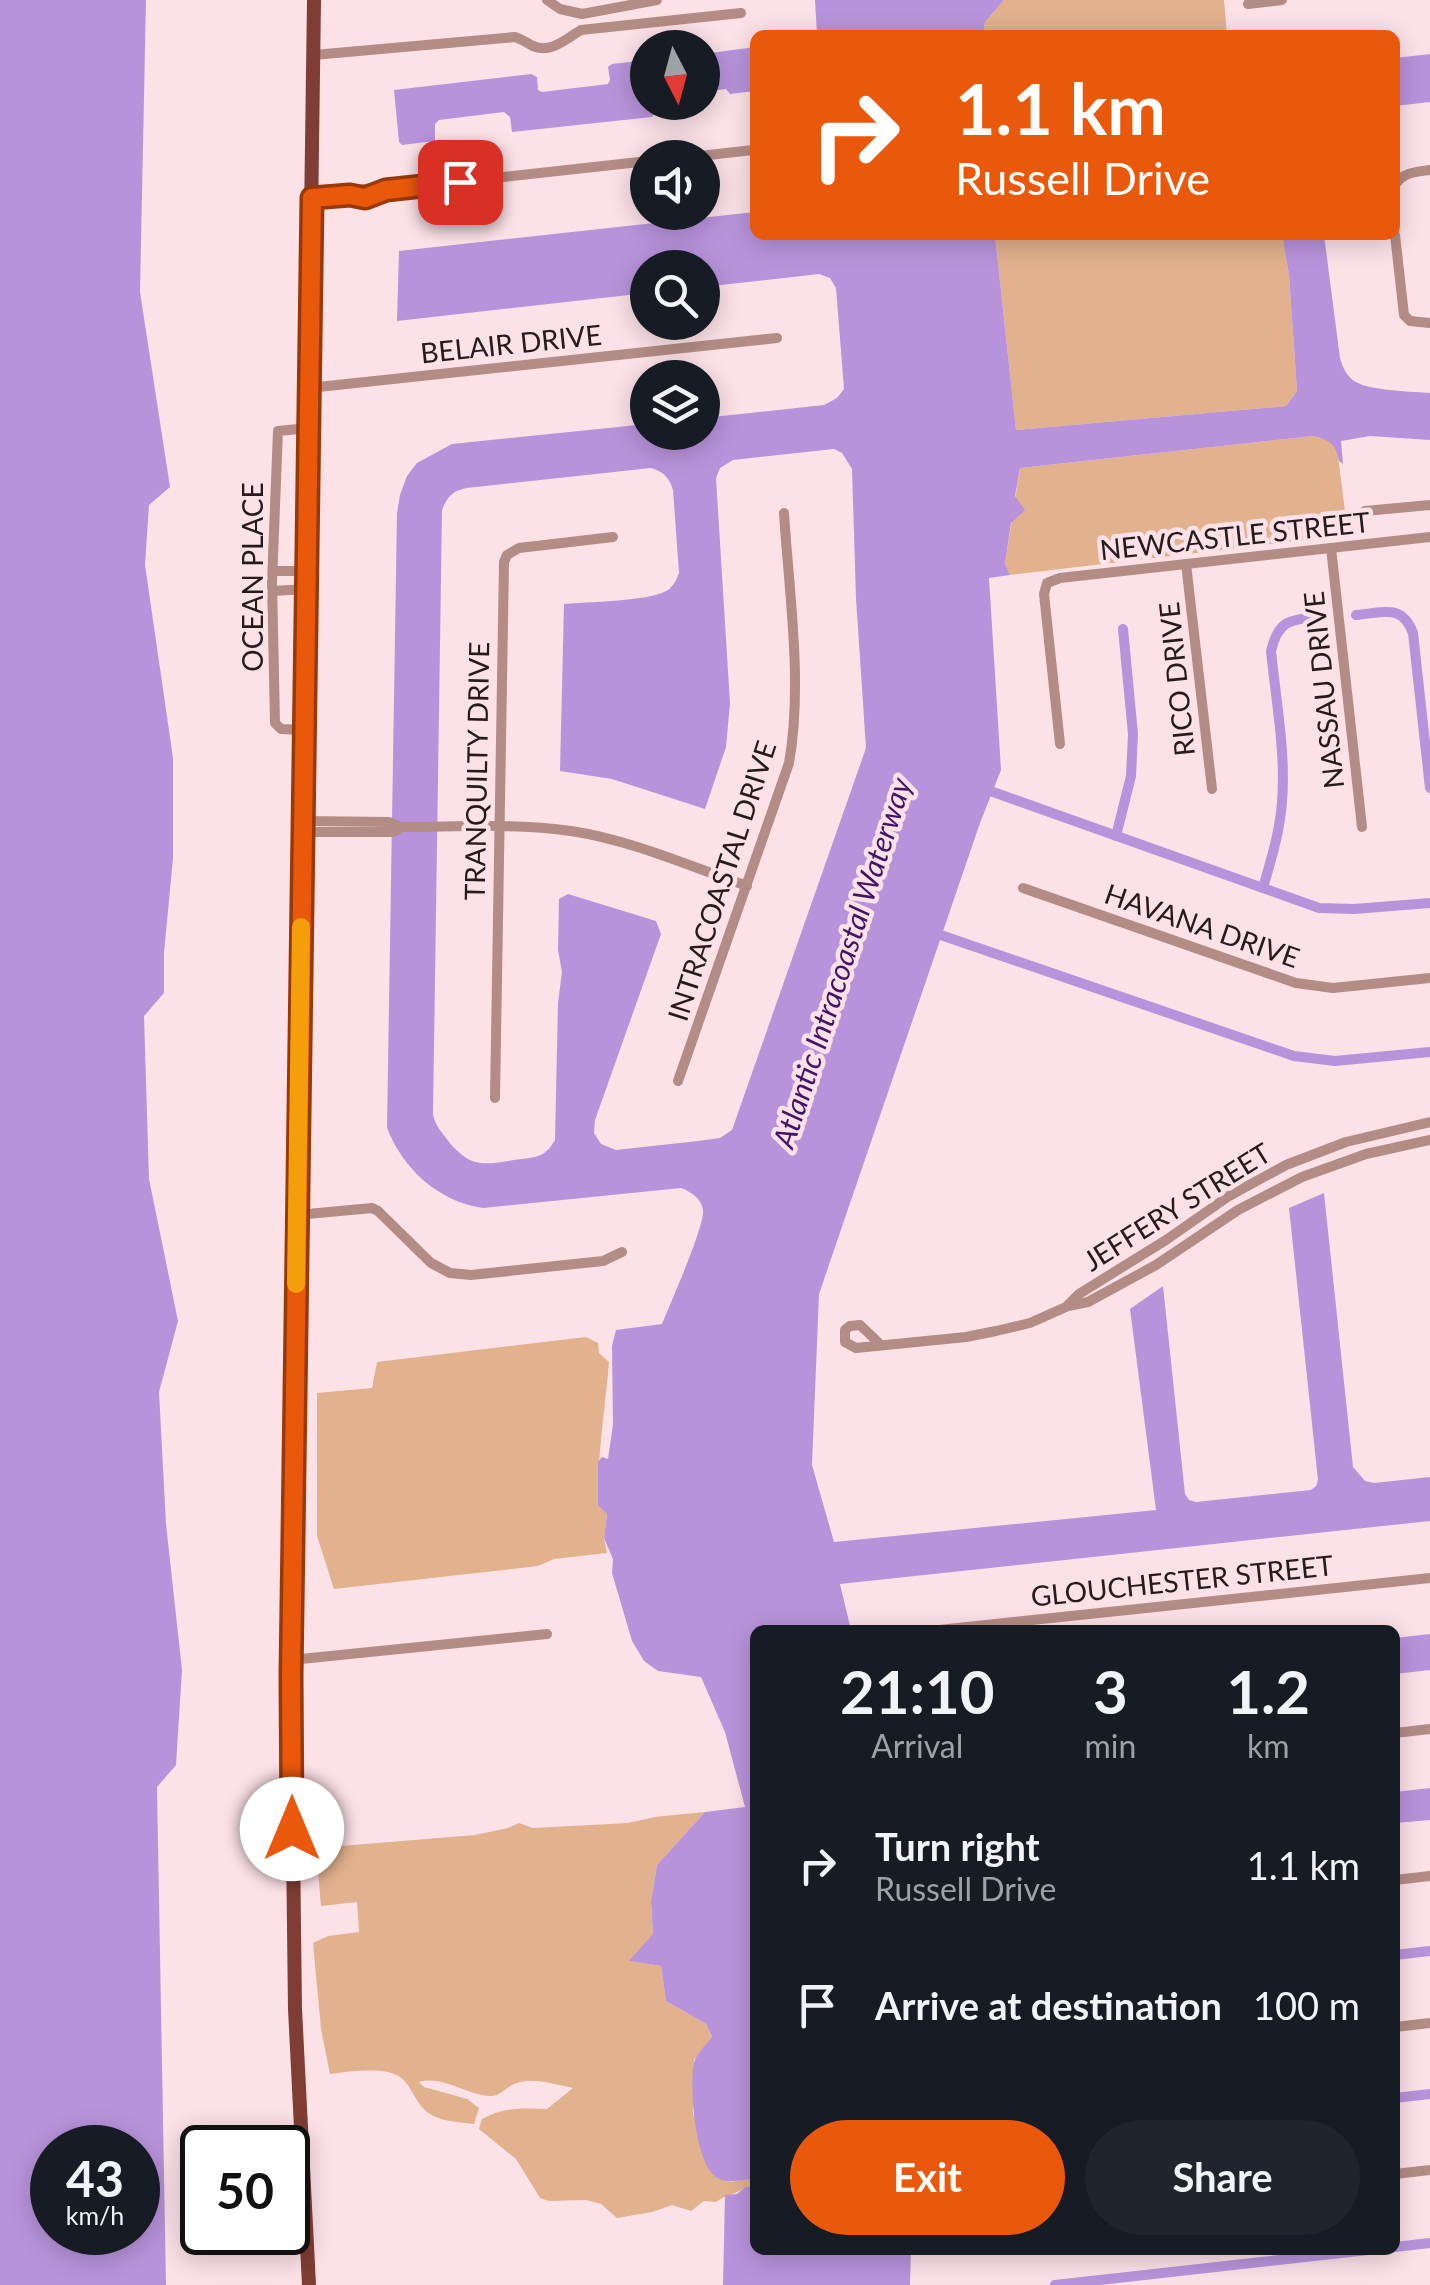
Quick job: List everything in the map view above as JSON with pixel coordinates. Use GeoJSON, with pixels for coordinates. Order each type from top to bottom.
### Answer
{"type":"FeatureCollection","features":[{"type":"Feature","properties":{"kind":"main road"},"geometry":{"type":"LineString","coordinates":[[309,2285],[296,2009],[291,1660],[314,0]]}},
{"type":"Feature","properties":{"kind":"street"},"geometry":{"type":"LineString","coordinates":[[547,0],[582,14],[657,0]]}},
{"type":"Feature","properties":{"kind":"street"},"geometry":{"type":"LineString","coordinates":[[1248,4],[1282,0]]}},
{"type":"Feature","properties":{"kind":"street"},"geometry":{"type":"LineString","coordinates":[[314,56],[515,37],[548,48],[581,30],[742,14]]}},
{"type":"Feature","properties":{"kind":"street"},"geometry":{"type":"LineString","coordinates":[[720,154],[750,150]]}},
{"type":"Feature","properties":{"kind":"street"},"geometry":{"type":"LineString","coordinates":[[312,198],[630,163]]}},
{"type":"Feature","properties":{"kind":"street"},"geometry":{"type":"LineString","coordinates":[[1400,178],[1430,170]]}},
{"type":"Feature","properties":{"kind":"street"},"geometry":{"type":"LineString","coordinates":[[1396,240],[1404,315],[1410,321],[1430,322]]}},
{"type":"Feature","properties":{"kind":"street","name":"BELAIR DRIVE"},"geometry":{"type":"LineString","coordinates":[[309,388],[777,338]]}},
{"type":"Feature","properties":{"kind":"street","name":"OCEAN PLACE"},"geometry":{"type":"LineString","coordinates":[[304,730],[281,730],[275,723],[272,571],[278,430],[308,428]]}},
{"type":"Feature","properties":{"kind":"street"},"geometry":{"type":"LineString","coordinates":[[1365,512],[1430,504]]}},
{"type":"Feature","properties":{"kind":"street","name":"INTRACOASTAL DRIVE"},"geometry":{"type":"LineString","coordinates":[[678,1081],[784,780],[794,736],[796,700],[784,513]]}},
{"type":"Feature","properties":{"kind":"street","name":"NEWCASTLE STREET"},"geometry":{"type":"LineString","coordinates":[[1060,744],[1044,594],[1047,583],[1060,578],[1430,536]]}},
{"type":"Feature","properties":{"kind":"street","name":"TRANQUILTY DRIVE"},"geometry":{"type":"LineString","coordinates":[[495,1098],[504,562],[507,555],[519,548],[614,537]]}},
{"type":"Feature","properties":{"kind":"street","name":"NASSAU DRIVE"},"geometry":{"type":"LineString","coordinates":[[1332,548],[1362,827]]}},
{"type":"Feature","properties":{"kind":"street","name":"RICO DRIVE"},"geometry":{"type":"LineString","coordinates":[[1186,564],[1212,789]]}},
{"type":"Feature","properties":{"kind":"street"},"geometry":{"type":"LineString","coordinates":[[272,571],[306,571]]}},
{"type":"Feature","properties":{"kind":"street"},"geometry":{"type":"LineString","coordinates":[[272,591],[306,590]]}},
{"type":"Feature","properties":{"kind":"street"},"geometry":{"type":"LineString","coordinates":[[303,826],[540,828],[598,836],[747,886]]}},
{"type":"Feature","properties":{"kind":"street","name":"HAVANA DRIVE"},"geometry":{"type":"LineString","coordinates":[[1022,888],[1296,983],[1334,988],[1430,978]]}},
{"type":"Feature","properties":{"kind":"street","name":"JEFFERY STREET"},"geometry":{"type":"LineString","coordinates":[[1068,1306],[1095,1283],[1257,1180],[1310,1155],[1384,1131],[1430,1122]]}},
{"type":"Feature","properties":{"kind":"street"},"geometry":{"type":"LineString","coordinates":[[1384,1131],[1388,1148]]}},
{"type":"Feature","properties":{"kind":"street","name":"JEFFERY STREET"},"geometry":{"type":"LineString","coordinates":[[881,1345],[996,1331],[1088,1302],[1183,1249],[1238,1210],[1292,1182],[1388,1148],[1430,1140]]}},
{"type":"Feature","properties":{"kind":"street"},"geometry":{"type":"LineString","coordinates":[[297,1215],[365,1208],[378,1211],[431,1263],[456,1274],[603,1261],[622,1252]]}},
{"type":"Feature","properties":{"kind":"street","name":"GLOUCHESTER STREET"},"geometry":{"type":"LineString","coordinates":[[986,1625],[1430,1578]]}},
{"type":"Feature","properties":{"kind":"street"},"geometry":{"type":"LineString","coordinates":[[291,1660],[547,1634]]}},
{"type":"Feature","properties":{"kind":"street"},"geometry":{"type":"LineString","coordinates":[[1400,1732],[1430,1729]]}},
{"type":"Feature","properties":{"kind":"street"},"geometry":{"type":"LineString","coordinates":[[1400,1879],[1430,1876]]}},
{"type":"Feature","properties":{"kind":"street"},"geometry":{"type":"LineString","coordinates":[[1400,2027],[1430,2024]]}},
{"type":"Feature","properties":{"kind":"street"},"geometry":{"type":"LineString","coordinates":[[1400,2173],[1430,2170]]}},
{"type":"Feature","properties":{"kind":"shaded area"},"geometry":{"type":"Polygon","coordinates":[[[1004,0],[1224,0],[1227,30],[984,30],[985,22],[1004,0]]]}},
{"type":"Feature","properties":{"kind":"shaded area"},"geometry":{"type":"Polygon","coordinates":[[[996,240],[1283,240],[1297,391],[1286,406],[1016,430],[996,240]]]}},
{"type":"Feature","properties":{"kind":"shaded area"},"geometry":{"type":"Polygon","coordinates":[[[1313,436],[1329,440],[1337,448],[1348,535],[1010,575],[1005,564],[1020,468],[1313,436]]]}},
{"type":"Feature","properties":{"kind":"shaded area"},"geometry":{"type":"Polygon","coordinates":[[[586,1337],[598,1343],[599,1353],[609,1362],[598,1486],[598,1504],[607,1514],[607,1553],[554,1559],[538,1566],[334,1589],[317,1536],[317,1393],[372,1388],[377,1362],[586,1337]]]}},
{"type":"Feature","properties":{"kind":"shaded area"},"geometry":{"type":"Polygon","coordinates":[[[705,1812],[657,1865],[651,1902],[653,1935],[630,1961],[661,1966],[666,2001],[706,2024],[712,2038],[694,2060],[693,2114],[730,2182],[750,2179],[750,2187],[716,2202],[704,2201],[691,2211],[672,2205],[617,2218],[601,2204],[586,2200],[549,2201],[540,2198],[516,2159],[479,2129],[482,2119],[498,2112],[547,2109],[573,2088],[524,2081],[489,2096],[436,2081],[419,2082],[424,2087],[467,2099],[479,2108],[474,2124],[429,2113],[405,2082],[393,2074],[330,2074],[321,2029],[313,1943],[328,1936],[359,1932],[357,1902],[321,1906],[316,1848],[475,1835],[519,1823],[533,1828],[628,1823],[705,1812]]]}},
{"type":"Feature","properties":{"kind":"water"},"geometry":{"type":"Polygon","coordinates":[[[0,0],[146,0],[140,292],[170,487],[149,505],[145,565],[173,758],[173,858],[164,993],[144,1016],[149,1179],[178,1321],[159,1392],[166,1524],[182,1670],[176,1765],[157,1787],[166,2285],[0,2285],[0,0]]]}},
{"type":"Feature","properties":{"kind":"water"},"geometry":{"type":"Polygon","coordinates":[[[815,0],[1004,0],[985,22],[984,30],[817,30],[815,0]]]}},
{"type":"Feature","properties":{"kind":"water"},"geometry":{"type":"Polygon","coordinates":[[[750,48],[750,92],[730,94],[726,89],[720,90],[720,52],[750,48]]]}},
{"type":"Feature","properties":{"kind":"water"},"geometry":{"type":"Polygon","coordinates":[[[1430,54],[1430,102],[1400,105],[1400,57],[1430,54]]]}},
{"type":"Feature","properties":{"kind":"water"},"geometry":{"type":"Polygon","coordinates":[[[630,62],[630,119],[512,132],[510,117],[504,112],[439,120],[435,124],[435,141],[402,145],[399,142],[394,90],[531,74],[537,77],[538,90],[542,92],[608,84],[608,67],[630,62]]]}},
{"type":"Feature","properties":{"kind":"water","name":"Atlantic Intracoastal Waterway"},"geometry":{"type":"Polygon","coordinates":[[[750,213],[750,240],[996,240],[1016,430],[1286,406],[1297,391],[1283,240],[1325,240],[1340,358],[1346,372],[1364,385],[1430,393],[1430,440],[1370,436],[1341,441],[1343,464],[1331,444],[1313,436],[1020,468],[1015,496],[1025,510],[1011,523],[1005,564],[1010,575],[989,578],[1001,770],[819,1294],[812,1465],[834,1542],[1156,1510],[1130,1309],[1163,1286],[1185,1494],[1189,1500],[1311,1490],[1318,1480],[1289,1208],[1324,1193],[1353,1467],[1365,1481],[1374,1483],[1430,1477],[1430,1521],[840,1584],[850,1625],[750,1625],[750,2179],[730,2181],[716,2177],[709,2169],[695,2124],[694,2063],[712,2037],[706,2024],[666,2001],[661,1966],[629,1961],[653,1934],[651,1902],[657,1865],[705,1812],[745,1807],[725,1732],[701,1677],[658,1671],[644,1661],[632,1641],[612,1573],[613,1559],[604,1538],[607,1514],[598,1505],[598,1462],[602,1457],[608,1459],[613,1424],[612,1346],[616,1330],[662,1324],[693,1248],[703,1210],[695,1196],[681,1188],[483,1208],[467,1205],[424,1181],[403,1157],[387,1128],[397,513],[407,476],[417,463],[452,444],[630,426],[630,450],[720,450],[720,416],[824,405],[844,389],[836,288],[830,278],[819,274],[720,285],[720,250],[630,250],[630,295],[397,321],[399,251],[630,226],[630,230],[720,230],[720,216],[750,213]],[[834,449],[733,460],[720,468],[716,478],[730,703],[726,747],[705,809],[612,779],[560,771],[564,604],[644,597],[664,592],[673,584],[679,573],[673,490],[665,476],[651,468],[467,488],[454,493],[444,505],[433,1114],[449,1142],[464,1156],[478,1163],[533,1157],[547,1151],[555,1140],[562,972],[558,950],[559,899],[568,894],[656,921],[661,934],[595,1120],[594,1133],[601,1144],[616,1150],[720,1138],[732,1130],[866,748],[852,469],[842,453],[834,449]]]}},
{"type":"Feature","properties":{"kind":"water"},"geometry":{"type":"Polygon","coordinates":[[[1430,1634],[1430,1670],[1400,1673],[1400,1637],[1430,1634]]]}},
{"type":"Feature","properties":{"kind":"water"},"geometry":{"type":"Polygon","coordinates":[[[1430,1788],[1430,1820],[1400,1823],[1400,1791],[1430,1788]]]}},
{"type":"Feature","properties":{"kind":"water"},"geometry":{"type":"Polygon","coordinates":[[[750,2187],[750,2255],[911,2255],[910,2285],[723,2285],[725,2195],[750,2187]]]}},
{"type":"Feature","properties":{"kind":"waterway"},"geometry":{"type":"LineString","coordinates":[[1356,615],[1397,614],[1413,633],[1430,788]]}},
{"type":"Feature","properties":{"kind":"waterway"},"geometry":{"type":"LineString","coordinates":[[1263,888],[1275,845],[1283,783],[1271,651],[1278,632],[1289,622],[1323,617]]}},
{"type":"Feature","properties":{"kind":"waterway"},"geometry":{"type":"LineString","coordinates":[[1116,836],[1131,776],[1133,734],[1123,629]]}},
{"type":"Feature","properties":{"kind":"waterway"},"geometry":{"type":"LineString","coordinates":[[982,788],[1319,908],[1430,903]]}},
{"type":"Feature","properties":{"kind":"waterway"},"geometry":{"type":"LineString","coordinates":[[929,931],[1294,1056],[1335,1061],[1430,1052]]}},
{"type":"Feature","properties":{"kind":"waterway"},"geometry":{"type":"LineString","coordinates":[[1400,1954],[1430,1951]]}},
{"type":"Feature","properties":{"kind":"waterway"},"geometry":{"type":"LineString","coordinates":[[1400,2097],[1430,2094]]}},
{"type":"Feature","properties":{"kind":"waterway"},"geometry":{"type":"LineString","coordinates":[[1400,2246],[1430,2243]]}},
{"type":"Feature","properties":{"kind":"waterway"},"geometry":{"type":"LineString","coordinates":[[1055,2285],[1323,2255]]}},
{"type":"Feature","properties":{"kind":"slow traffic"},"geometry":{"type":"LineString","coordinates":[[296,1284],[301,927]]}},
{"type":"Feature","properties":{"kind":"route"},"geometry":{"type":"LineString","coordinates":[[292,1829],[312,198],[365,198],[386,190],[460,182]]}}]}
